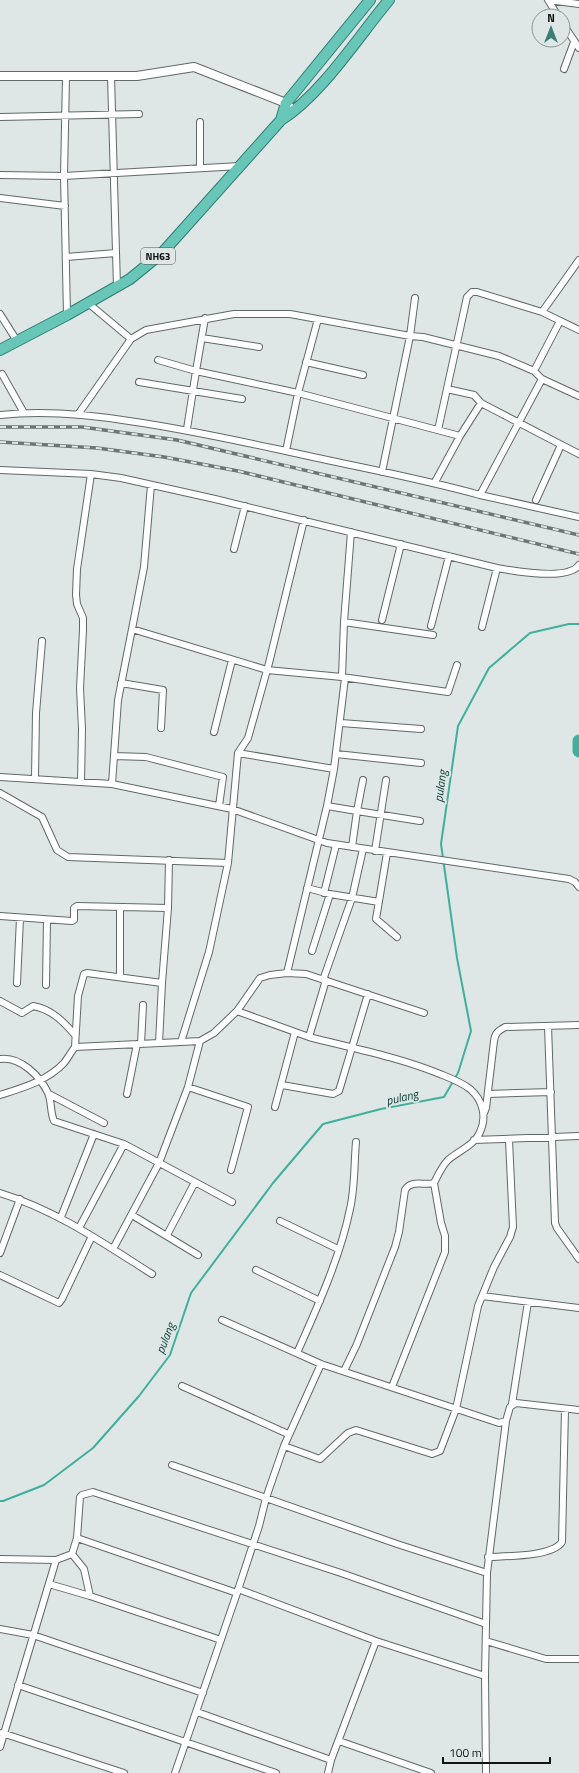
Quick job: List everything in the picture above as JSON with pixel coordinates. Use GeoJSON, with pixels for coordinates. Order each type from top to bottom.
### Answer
{"type":"FeatureCollection","features":[{"type":"Feature","properties":{"kind":"highway","name":"NH63"},"geometry":{"type":"LineString","coordinates":[[281,120],[286,103],[370,0]]}},
{"type":"Feature","properties":{"kind":"highway","name":"NH63"},"geometry":{"type":"LineString","coordinates":[[0,350],[117,287],[130,279],[163,252],[281,120],[294,111],[332,71],[389,0]]}},
{"type":"Feature","properties":{"kind":"street"},"geometry":{"type":"LineString","coordinates":[[548,0],[579,4]]}},
{"type":"Feature","properties":{"kind":"street"},"geometry":{"type":"LineString","coordinates":[[571,37],[579,48]]}},
{"type":"Feature","properties":{"kind":"street"},"geometry":{"type":"LineString","coordinates":[[564,69],[574,42]]}},
{"type":"Feature","properties":{"kind":"street"},"geometry":{"type":"LineString","coordinates":[[0,76],[137,76],[194,67],[286,103],[294,111]]}},
{"type":"Feature","properties":{"kind":"street"},"geometry":{"type":"LineString","coordinates":[[111,76],[117,287]]}},
{"type":"Feature","properties":{"kind":"street"},"geometry":{"type":"LineString","coordinates":[[66,77],[64,176],[67,315]]}},
{"type":"Feature","properties":{"kind":"street"},"geometry":{"type":"LineString","coordinates":[[0,117],[139,114]]}},
{"type":"Feature","properties":{"kind":"street"},"geometry":{"type":"LineString","coordinates":[[200,122],[200,167]]}},
{"type":"Feature","properties":{"kind":"street"},"geometry":{"type":"LineString","coordinates":[[0,175],[64,176],[200,167],[240,166]]}},
{"type":"Feature","properties":{"kind":"street"},"geometry":{"type":"LineString","coordinates":[[0,198],[65,206]]}},
{"type":"Feature","properties":{"kind":"street"},"geometry":{"type":"LineString","coordinates":[[66,257],[116,253]]}},
{"type":"Feature","properties":{"kind":"street"},"geometry":{"type":"LineString","coordinates":[[542,312],[579,260]]}},
{"type":"Feature","properties":{"kind":"street"},"geometry":{"type":"LineString","coordinates":[[438,430],[467,297],[472,292],[542,312],[579,330]]}},
{"type":"Feature","properties":{"kind":"street"},"geometry":{"type":"LineString","coordinates":[[382,472],[410,336],[415,298]]}},
{"type":"Feature","properties":{"kind":"street"},"geometry":{"type":"LineString","coordinates":[[88,303],[131,339]]}},
{"type":"Feature","properties":{"kind":"street"},"geometry":{"type":"LineString","coordinates":[[0,314],[17,341]]}},
{"type":"Feature","properties":{"kind":"street"},"geometry":{"type":"LineString","coordinates":[[79,413],[131,339],[146,330],[205,318],[234,314],[290,314],[410,336],[423,337],[499,356],[534,371],[542,379],[579,396]]}},
{"type":"Feature","properties":{"kind":"street"},"geometry":{"type":"LineString","coordinates":[[187,429],[205,318]]}},
{"type":"Feature","properties":{"kind":"street"},"geometry":{"type":"LineString","coordinates":[[286,451],[298,393],[318,319]]}},
{"type":"Feature","properties":{"kind":"street"},"geometry":{"type":"LineString","coordinates":[[534,371],[560,321]]}},
{"type":"Feature","properties":{"kind":"street"},"geometry":{"type":"LineString","coordinates":[[202,338],[259,347]]}},
{"type":"Feature","properties":{"kind":"street"},"geometry":{"type":"LineString","coordinates":[[158,360],[196,371],[298,393],[460,436]]}},
{"type":"Feature","properties":{"kind":"street"},"geometry":{"type":"LineString","coordinates":[[306,362],[363,375]]}},
{"type":"Feature","properties":{"kind":"street"},"geometry":{"type":"LineString","coordinates":[[2,374],[24,413]]}},
{"type":"Feature","properties":{"kind":"street"},"geometry":{"type":"LineString","coordinates":[[480,495],[542,379]]}},
{"type":"Feature","properties":{"kind":"street"},"geometry":{"type":"LineString","coordinates":[[139,382],[242,399]]}},
{"type":"Feature","properties":{"kind":"street"},"geometry":{"type":"LineString","coordinates":[[447,389],[474,395],[481,403],[579,454]]}},
{"type":"Feature","properties":{"kind":"street"},"geometry":{"type":"LineString","coordinates":[[435,482],[460,436],[481,403]]}},
{"type":"Feature","properties":{"kind":"street"},"geometry":{"type":"LineString","coordinates":[[0,414],[79,413],[187,429],[382,472],[435,482],[480,495],[579,517]]}},
{"type":"Feature","properties":{"kind":"street"},"geometry":{"type":"LineString","coordinates":[[536,500],[561,445]]}},
{"type":"Feature","properties":{"kind":"street"},"geometry":{"type":"LineString","coordinates":[[0,470],[91,474],[151,484],[497,568],[526,573],[544,574],[575,570],[579,565]]}},
{"type":"Feature","properties":{"kind":"street"},"geometry":{"type":"LineString","coordinates":[[81,782],[82,729],[80,688],[83,618],[77,604],[77,569],[91,474]]}},
{"type":"Feature","properties":{"kind":"street"},"geometry":{"type":"LineString","coordinates":[[112,784],[118,700],[144,567],[151,484]]}},
{"type":"Feature","properties":{"kind":"street"},"geometry":{"type":"LineString","coordinates":[[234,549],[245,506]]}},
{"type":"Feature","properties":{"kind":"street"},"geometry":{"type":"LineString","coordinates":[[181,1042],[209,952],[228,863],[238,753],[248,738],[267,670],[304,520]]}},
{"type":"Feature","properties":{"kind":"street"},"geometry":{"type":"LineString","coordinates":[[287,973],[327,806],[341,723],[344,677],[344,622],[351,532]]}},
{"type":"Feature","properties":{"kind":"street"},"geometry":{"type":"LineString","coordinates":[[382,620],[401,544]]}},
{"type":"Feature","properties":{"kind":"street"},"geometry":{"type":"LineString","coordinates":[[431,626],[450,556]]}},
{"type":"Feature","properties":{"kind":"street"},"geometry":{"type":"LineString","coordinates":[[482,627],[497,568]]}},
{"type":"Feature","properties":{"kind":"street"},"geometry":{"type":"LineString","coordinates":[[344,622],[432,635]]}},
{"type":"Feature","properties":{"kind":"street"},"geometry":{"type":"LineString","coordinates":[[132,629],[267,670],[344,677],[448,692],[457,665]]}},
{"type":"Feature","properties":{"kind":"street"},"geometry":{"type":"LineString","coordinates":[[35,779],[36,713],[42,640]]}},
{"type":"Feature","properties":{"kind":"street"},"geometry":{"type":"LineString","coordinates":[[214,732],[232,660]]}},
{"type":"Feature","properties":{"kind":"street"},"geometry":{"type":"LineString","coordinates":[[121,683],[163,690],[161,728]]}},
{"type":"Feature","properties":{"kind":"street"},"geometry":{"type":"LineString","coordinates":[[341,723],[421,729]]}},
{"type":"Feature","properties":{"kind":"street"},"geometry":{"type":"LineString","coordinates":[[238,753],[334,769]]}},
{"type":"Feature","properties":{"kind":"street"},"geometry":{"type":"LineString","coordinates":[[336,754],[421,763]]}},
{"type":"Feature","properties":{"kind":"street"},"geometry":{"type":"LineString","coordinates":[[114,756],[146,757],[223,777],[219,806]]}},
{"type":"Feature","properties":{"kind":"street"},"geometry":{"type":"LineString","coordinates":[[0,777],[112,784],[232,809],[336,845],[569,879],[575,882],[579,887]]}},
{"type":"Feature","properties":{"kind":"street"},"geometry":{"type":"LineString","coordinates":[[352,847],[363,780]]}},
{"type":"Feature","properties":{"kind":"street"},"geometry":{"type":"LineString","coordinates":[[375,851],[386,780]]}},
{"type":"Feature","properties":{"kind":"street"},"geometry":{"type":"LineString","coordinates":[[0,792],[42,817],[57,850],[64,856],[228,863]]}},
{"type":"Feature","properties":{"kind":"street"},"geometry":{"type":"LineString","coordinates":[[327,806],[420,821]]}},
{"type":"Feature","properties":{"kind":"street"},"geometry":{"type":"LineString","coordinates":[[312,951],[327,894],[336,845]]}},
{"type":"Feature","properties":{"kind":"street"},"geometry":{"type":"LineString","coordinates":[[308,1037],[324,980],[352,898],[363,849]]}},
{"type":"Feature","properties":{"kind":"street"},"geometry":{"type":"LineString","coordinates":[[387,853],[376,919],[397,937]]}},
{"type":"Feature","properties":{"kind":"street"},"geometry":{"type":"LineString","coordinates":[[158,1043],[168,908],[169,860]]}},
{"type":"Feature","properties":{"kind":"street"},"geometry":{"type":"LineString","coordinates":[[307,888],[327,894],[379,902]]}},
{"type":"Feature","properties":{"kind":"street"},"geometry":{"type":"LineString","coordinates":[[0,916],[73,921],[74,908],[77,906],[168,908]]}},
{"type":"Feature","properties":{"kind":"street"},"geometry":{"type":"LineString","coordinates":[[120,907],[120,977]]}},
{"type":"Feature","properties":{"kind":"street"},"geometry":{"type":"LineString","coordinates":[[17,984],[20,918]]}},
{"type":"Feature","properties":{"kind":"street"},"geometry":{"type":"LineString","coordinates":[[46,985],[47,920]]}},
{"type":"Feature","properties":{"kind":"street"},"geometry":{"type":"LineString","coordinates":[[0,1096],[40,1080],[64,1063],[75,1047],[78,996],[84,974],[87,973],[120,977],[162,984]]}},
{"type":"Feature","properties":{"kind":"street"},"geometry":{"type":"LineString","coordinates":[[75,1047],[200,1041],[214,1033],[237,1011],[260,978],[287,973],[306,974],[424,1013]]}},
{"type":"Feature","properties":{"kind":"street"},"geometry":{"type":"LineString","coordinates":[[282,1085],[333,1094],[339,1091],[368,994]]}},
{"type":"Feature","properties":{"kind":"street"},"geometry":{"type":"LineString","coordinates":[[0,1001],[22,1013],[33,1006],[47,1010],[62,1021],[75,1035]]}},
{"type":"Feature","properties":{"kind":"street"},"geometry":{"type":"LineString","coordinates":[[127,1094],[139,1044],[143,1005]]}},
{"type":"Feature","properties":{"kind":"street"},"geometry":{"type":"LineString","coordinates":[[237,1011],[308,1037],[419,1066],[450,1078],[470,1089],[478,1098],[484,1114]]}},
{"type":"Feature","properties":{"kind":"street"},"geometry":{"type":"LineString","coordinates":[[344,1371],[357,1344],[395,1247],[407,1186],[412,1183],[429,1184],[434,1182],[448,1160],[480,1134],[488,1094],[494,1041],[498,1030],[505,1027],[579,1025]]}},
{"type":"Feature","properties":{"kind":"street"},"geometry":{"type":"LineString","coordinates":[[548,1026],[555,1223],[579,1259]]}},
{"type":"Feature","properties":{"kind":"street"},"geometry":{"type":"LineString","coordinates":[[275,1107],[295,1032]]}},
{"type":"Feature","properties":{"kind":"street"},"geometry":{"type":"LineString","coordinates":[[113,1249],[159,1163],[188,1087],[200,1041]]}},
{"type":"Feature","properties":{"kind":"street"},"geometry":{"type":"LineString","coordinates":[[0,1060],[8,1058],[15,1060],[31,1071],[40,1080],[49,1094],[54,1121],[124,1144],[232,1202]]}},
{"type":"Feature","properties":{"kind":"street"},"geometry":{"type":"LineString","coordinates":[[188,1087],[248,1107],[231,1170]]}},
{"type":"Feature","properties":{"kind":"street"},"geometry":{"type":"LineString","coordinates":[[488,1094],[550,1092]]}},
{"type":"Feature","properties":{"kind":"street"},"geometry":{"type":"LineString","coordinates":[[49,1094],[104,1123]]}},
{"type":"Feature","properties":{"kind":"street"},"geometry":{"type":"LineString","coordinates":[[60,1217],[94,1134]]}},
{"type":"Feature","properties":{"kind":"street"},"geometry":{"type":"LineString","coordinates":[[474,1140],[510,1140],[579,1136]]}},
{"type":"Feature","properties":{"kind":"street"},"geometry":{"type":"LineString","coordinates":[[284,1446],[320,1460],[348,1433],[356,1430],[432,1454],[436,1453],[442,1448],[456,1409],[478,1306],[494,1267],[510,1237],[513,1227],[510,1140]]}},
{"type":"Feature","properties":{"kind":"street"},"geometry":{"type":"LineString","coordinates":[[297,1353],[320,1301],[350,1208],[356,1142]]}},
{"type":"Feature","properties":{"kind":"street"},"geometry":{"type":"LineString","coordinates":[[79,1228],[124,1144]]}},
{"type":"Feature","properties":{"kind":"street"},"geometry":{"type":"LineString","coordinates":[[167,1235],[195,1182]]}},
{"type":"Feature","properties":{"kind":"street"},"geometry":{"type":"LineString","coordinates":[[392,1387],[445,1252],[445,1236],[441,1223],[434,1182]]}},
{"type":"Feature","properties":{"kind":"street"},"geometry":{"type":"LineString","coordinates":[[0,1193],[20,1199],[60,1217],[152,1274]]}},
{"type":"Feature","properties":{"kind":"street"},"geometry":{"type":"LineString","coordinates":[[0,1253],[20,1199]]}},
{"type":"Feature","properties":{"kind":"street"},"geometry":{"type":"LineString","coordinates":[[132,1215],[198,1255]]}},
{"type":"Feature","properties":{"kind":"street"},"geometry":{"type":"LineString","coordinates":[[280,1221],[338,1249]]}},
{"type":"Feature","properties":{"kind":"street"},"geometry":{"type":"LineString","coordinates":[[0,1275],[59,1303],[92,1236]]}},
{"type":"Feature","properties":{"kind":"street"},"geometry":{"type":"LineString","coordinates":[[256,1270],[320,1301]]}},
{"type":"Feature","properties":{"kind":"street"},"geometry":{"type":"LineString","coordinates":[[482,1296],[579,1308]]}},
{"type":"Feature","properties":{"kind":"street"},"geometry":{"type":"LineString","coordinates":[[486,1773],[485,1676],[488,1557],[506,1421],[512,1404],[528,1302]]}},
{"type":"Feature","properties":{"kind":"street"},"geometry":{"type":"LineString","coordinates":[[222,1320],[321,1364],[499,1423],[506,1421]]}},
{"type":"Feature","properties":{"kind":"street"},"geometry":{"type":"LineString","coordinates":[[175,1773],[238,1591],[266,1498],[288,1434],[321,1364]]}},
{"type":"Feature","properties":{"kind":"street"},"geometry":{"type":"LineString","coordinates":[[182,1386],[288,1434]]}},
{"type":"Feature","properties":{"kind":"street"},"geometry":{"type":"LineString","coordinates":[[512,1404],[521,1403],[579,1410]]}},
{"type":"Feature","properties":{"kind":"street"},"geometry":{"type":"LineString","coordinates":[[488,1557],[534,1554],[554,1549],[562,1542],[565,1409]]}},
{"type":"Feature","properties":{"kind":"street"},"geometry":{"type":"LineString","coordinates":[[172,1465],[397,1544],[487,1573]]}},
{"type":"Feature","properties":{"kind":"street"},"geometry":{"type":"LineString","coordinates":[[72,1554],[77,1538],[80,1497],[93,1492],[253,1544],[486,1624]]}},
{"type":"Feature","properties":{"kind":"street"},"geometry":{"type":"LineString","coordinates":[[77,1538],[238,1591],[376,1641],[485,1676]]}},
{"type":"Feature","properties":{"kind":"street"},"geometry":{"type":"LineString","coordinates":[[0,1559],[56,1560],[72,1554]]}},
{"type":"Feature","properties":{"kind":"street"},"geometry":{"type":"LineString","coordinates":[[72,1554],[84,1569],[90,1596]]}},
{"type":"Feature","properties":{"kind":"street"},"geometry":{"type":"LineString","coordinates":[[0,1747],[2,1734],[56,1560]]}},
{"type":"Feature","properties":{"kind":"street"},"geometry":{"type":"LineString","coordinates":[[49,1584],[90,1596],[221,1640]]}},
{"type":"Feature","properties":{"kind":"street"},"geometry":{"type":"LineString","coordinates":[[0,1629],[33,1635],[203,1693]]}},
{"type":"Feature","properties":{"kind":"street"},"geometry":{"type":"LineString","coordinates":[[328,1773],[376,1641]]}},
{"type":"Feature","properties":{"kind":"street"},"geometry":{"type":"LineString","coordinates":[[486,1641],[546,1659],[579,1659]]}},
{"type":"Feature","properties":{"kind":"street"},"geometry":{"type":"LineString","coordinates":[[18,1685],[276,1773]]}},
{"type":"Feature","properties":{"kind":"street"},"geometry":{"type":"LineString","coordinates":[[196,1712],[332,1760]]}},
{"type":"Feature","properties":{"kind":"street"},"geometry":{"type":"LineString","coordinates":[[2,1734],[124,1773]]}},
{"type":"Feature","properties":{"kind":"street"},"geometry":{"type":"LineString","coordinates":[[339,1741],[431,1773]]}},
{"type":"Feature","properties":{"kind":"waterway","name":"pulang"},"geometry":{"type":"LineString","coordinates":[[0,1501],[44,1485],[93,1448],[139,1396],[170,1355],[191,1293],[273,1183],[323,1124],[381,1109],[444,1097],[458,1073],[471,1031],[457,958],[441,844],[458,726],[489,668],[530,633],[569,624],[579,624]]}},
{"type":"Feature","properties":{"kind":"waterway"},"geometry":{"type":"LineString","coordinates":[[579,741],[579,751]]}},
{"type":"Feature","properties":{"kind":"railway"},"geometry":{"type":"LineString","coordinates":[[0,427],[82,427],[177,440],[579,535]]}},
{"type":"Feature","properties":{"kind":"railway"},"geometry":{"type":"LineString","coordinates":[[0,442],[97,448],[164,457],[238,471],[579,554]]}}]}
